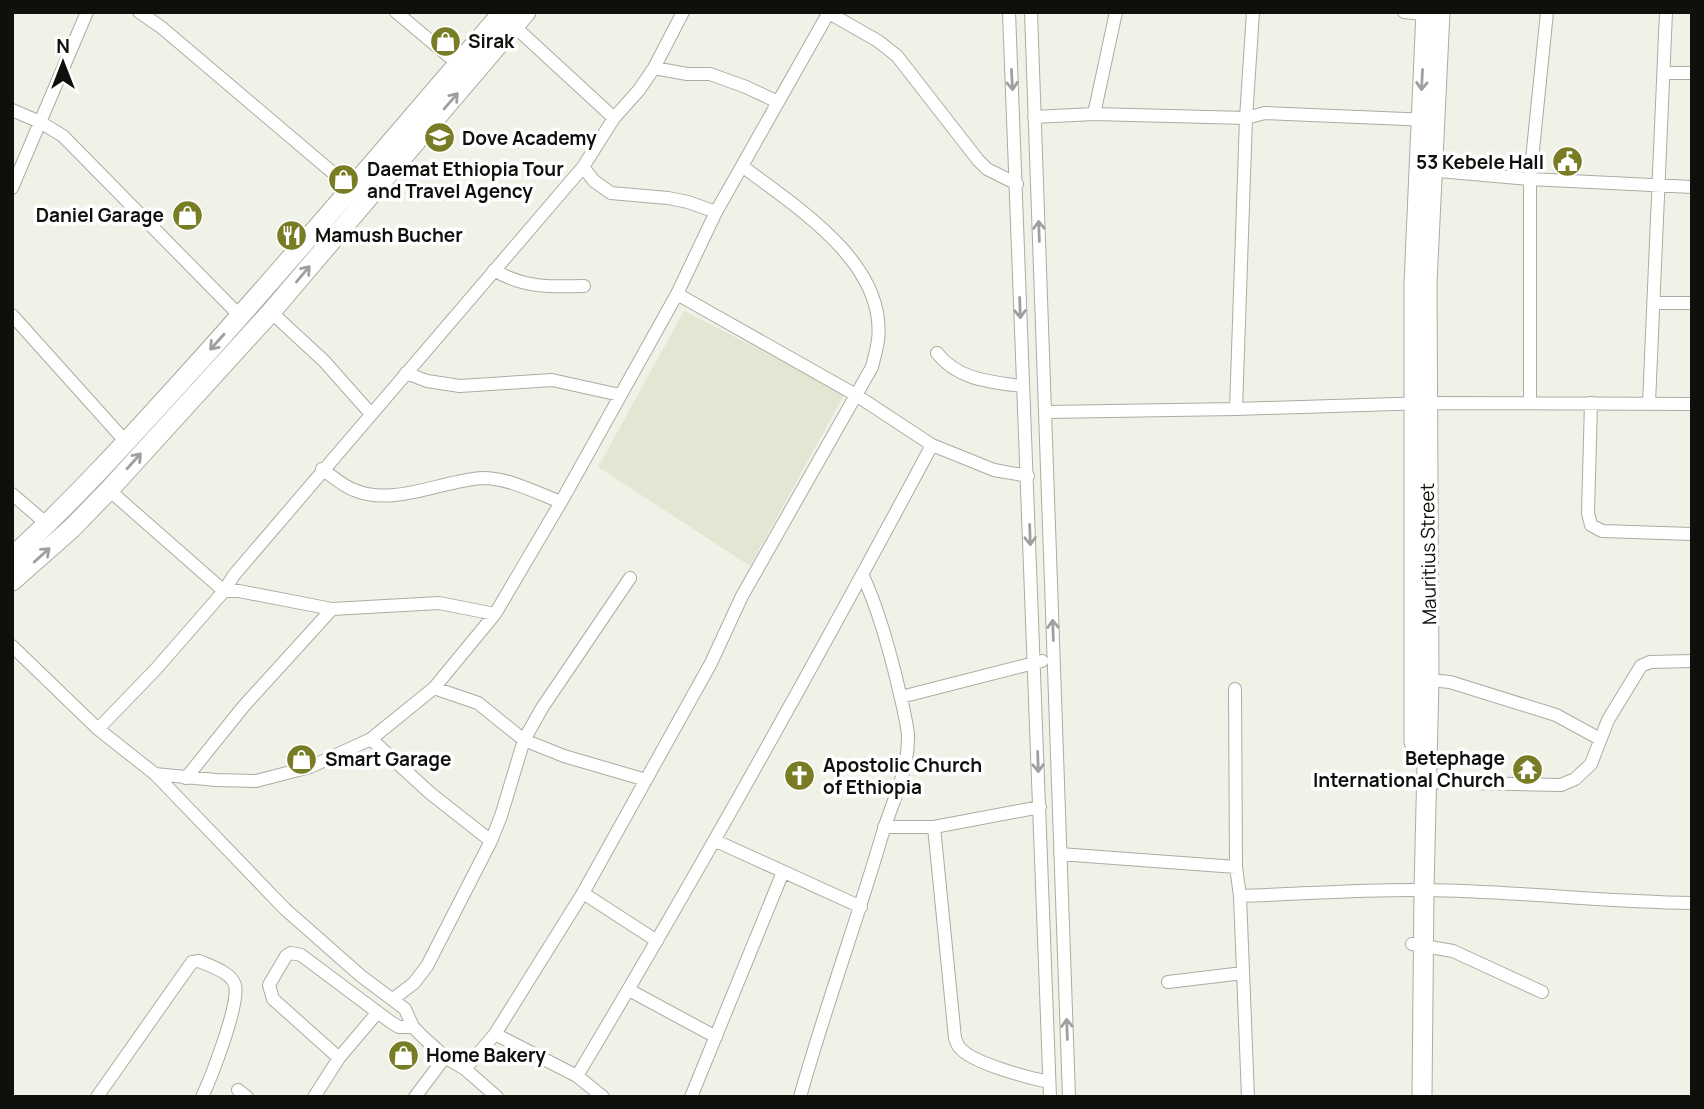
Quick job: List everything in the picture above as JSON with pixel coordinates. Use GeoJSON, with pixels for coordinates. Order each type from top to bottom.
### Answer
{"type":"FeatureCollection","features":[{"type":"Feature","properties":{"kind":"main road","name":"Mauritius Street"},"geometry":{"type":"LineString","coordinates":[[1422,1097],[1415,679],[1425,170],[1433,14]]}},
{"type":"Feature","properties":{"kind":"main road"},"geometry":{"type":"LineString","coordinates":[[12,557],[48,524],[126,442],[240,316],[458,64],[514,17]]}},
{"type":"Feature","properties":{"kind":"main road"},"geometry":{"type":"LineString","coordinates":[[12,581],[71,529],[109,490],[271,312],[514,17]]}},
{"type":"Feature","properties":{"kind":"main road","name":"Mauritius Street"},"geometry":{"type":"LineString","coordinates":[[1417,890],[1426,782],[1429,680],[1420,404]]}},
{"type":"Feature","properties":{"kind":"main road","name":"Mauritius Street"},"geometry":{"type":"LineString","coordinates":[[1412,1097],[1418,944]]}},
{"type":"Feature","properties":{"kind":"street"},"geometry":{"type":"LineString","coordinates":[[12,188],[86,12]]}},
{"type":"Feature","properties":{"kind":"street"},"geometry":{"type":"LineString","coordinates":[[139,12],[161,27],[352,189]]}},
{"type":"Feature","properties":{"kind":"street"},"geometry":{"type":"LineString","coordinates":[[396,12],[458,64]]}},
{"type":"Feature","properties":{"kind":"street"},"geometry":{"type":"LineString","coordinates":[[98,729],[156,669],[224,591],[234,575],[323,469],[583,167],[614,118],[654,68],[683,12]]}},
{"type":"Feature","properties":{"kind":"street"},"geometry":{"type":"LineString","coordinates":[[1009,12],[1050,1097]]}},
{"type":"Feature","properties":{"kind":"street"},"geometry":{"type":"LineString","coordinates":[[1031,12],[1069,1097]]}},
{"type":"Feature","properties":{"kind":"street"},"geometry":{"type":"LineString","coordinates":[[1094,114],[1116,12]]}},
{"type":"Feature","properties":{"kind":"street"},"geometry":{"type":"LineString","coordinates":[[1236,410],[1246,118],[1253,12]]}},
{"type":"Feature","properties":{"kind":"street"},"geometry":{"type":"LineString","coordinates":[[1404,12],[1433,14]]}},
{"type":"Feature","properties":{"kind":"street"},"geometry":{"type":"LineString","coordinates":[[1530,403],[1530,179],[1547,12]]}},
{"type":"Feature","properties":{"kind":"street"},"geometry":{"type":"LineString","coordinates":[[1649,404],[1666,12]]}},
{"type":"Feature","properties":{"kind":"street"},"geometry":{"type":"LineString","coordinates":[[155,774],[256,781],[310,767],[371,739],[434,688],[495,614],[561,502],[677,294],[716,212],[829,13],[878,41],[897,56],[978,160],[987,169],[1017,184]]}},
{"type":"Feature","properties":{"kind":"street"},"geometry":{"type":"LineString","coordinates":[[514,17],[614,118]]}},
{"type":"Feature","properties":{"kind":"street"},"geometry":{"type":"LineString","coordinates":[[654,68],[687,74],[710,74],[778,102]]}},
{"type":"Feature","properties":{"kind":"street"},"geometry":{"type":"LineString","coordinates":[[1665,73],[1692,73]]}},
{"type":"Feature","properties":{"kind":"street"},"geometry":{"type":"LineString","coordinates":[[12,110],[63,136],[240,316]]}},
{"type":"Feature","properties":{"kind":"street"},"geometry":{"type":"LineString","coordinates":[[1034,117],[1094,114],[1246,118],[1265,113],[1428,119]]}},
{"type":"Feature","properties":{"kind":"street"},"geometry":{"type":"LineString","coordinates":[[465,1069],[495,1034],[583,893],[711,663],[742,596],[872,367],[878,341],[876,310],[862,272],[835,241],[743,166]]}},
{"type":"Feature","properties":{"kind":"street"},"geometry":{"type":"LineString","coordinates":[[583,167],[594,181],[611,193],[668,198],[716,212]]}},
{"type":"Feature","properties":{"kind":"street"},"geometry":{"type":"LineString","coordinates":[[1425,170],[1530,179],[1692,187]]}},
{"type":"Feature","properties":{"kind":"street"},"geometry":{"type":"LineString","coordinates":[[494,270],[528,285],[584,286]]}},
{"type":"Feature","properties":{"kind":"street"},"geometry":{"type":"LineString","coordinates":[[677,294],[856,395],[932,445],[993,470],[1028,476]]}},
{"type":"Feature","properties":{"kind":"street"},"geometry":{"type":"LineString","coordinates":[[1655,303],[1692,303]]}},
{"type":"Feature","properties":{"kind":"street"},"geometry":{"type":"LineString","coordinates":[[271,312],[324,361],[371,414]]}},
{"type":"Feature","properties":{"kind":"street"},"geometry":{"type":"LineString","coordinates":[[12,315],[126,442]]}},
{"type":"Feature","properties":{"kind":"street"},"geometry":{"type":"LineString","coordinates":[[937,353],[946,365],[956,371],[995,383],[1022,386]]}},
{"type":"Feature","properties":{"kind":"street"},"geometry":{"type":"LineString","coordinates":[[406,373],[427,381],[460,386],[552,380],[620,395]]}},
{"type":"Feature","properties":{"kind":"street"},"geometry":{"type":"LineString","coordinates":[[1046,412],[1420,404],[1692,404]]}},
{"type":"Feature","properties":{"kind":"street"},"geometry":{"type":"LineString","coordinates":[[1591,404],[1588,513],[1591,525],[1602,531],[1692,534]]}},
{"type":"Feature","properties":{"kind":"street"},"geometry":{"type":"LineString","coordinates":[[577,1076],[716,841],[863,576],[932,445]]}},
{"type":"Feature","properties":{"kind":"street"},"geometry":{"type":"LineString","coordinates":[[323,469],[354,491],[377,495],[406,493],[484,478],[513,483],[561,502]]}},
{"type":"Feature","properties":{"kind":"street"},"geometry":{"type":"LineString","coordinates":[[109,490],[224,591],[239,591],[332,609],[439,603],[495,614]]}},
{"type":"Feature","properties":{"kind":"street"},"geometry":{"type":"LineString","coordinates":[[12,494],[48,524]]}},
{"type":"Feature","properties":{"kind":"street"},"geometry":{"type":"LineString","coordinates":[[800,1097],[884,827],[900,787],[905,764],[908,735],[901,697],[878,609],[863,576]]}},
{"type":"Feature","properties":{"kind":"street"},"geometry":{"type":"LineString","coordinates":[[393,999],[414,983],[427,966],[491,841],[524,740],[541,708],[631,578]]}},
{"type":"Feature","properties":{"kind":"street"},"geometry":{"type":"LineString","coordinates":[[186,778],[243,707],[332,609]]}},
{"type":"Feature","properties":{"kind":"street"},"geometry":{"type":"LineString","coordinates":[[12,646],[98,729],[155,774],[285,909],[361,976],[405,1009],[413,1027],[445,1057],[465,1069],[497,1097]]}},
{"type":"Feature","properties":{"kind":"street"},"geometry":{"type":"LineString","coordinates":[[901,697],[1034,661],[1054,660]]}},
{"type":"Feature","properties":{"kind":"street"},"geometry":{"type":"LineString","coordinates":[[1426,782],[1561,785],[1575,779],[1591,764],[1608,720],[1641,666],[1650,662],[1692,661]]}},
{"type":"Feature","properties":{"kind":"street"},"geometry":{"type":"LineString","coordinates":[[1429,680],[1450,682],[1556,715],[1600,739]]}},
{"type":"Feature","properties":{"kind":"street"},"geometry":{"type":"LineString","coordinates":[[434,688],[478,703],[524,740],[564,756],[646,780]]}},
{"type":"Feature","properties":{"kind":"street"},"geometry":{"type":"LineString","coordinates":[[1235,689],[1236,867],[1240,896],[1248,1097]]}},
{"type":"Feature","properties":{"kind":"street"},"geometry":{"type":"LineString","coordinates":[[371,739],[430,793],[491,841]]}},
{"type":"Feature","properties":{"kind":"street"},"geometry":{"type":"LineString","coordinates":[[884,827],[934,827],[1040,807]]}},
{"type":"Feature","properties":{"kind":"street"},"geometry":{"type":"LineString","coordinates":[[934,827],[955,1038],[961,1050],[973,1056],[1015,1074],[1049,1082]]}},
{"type":"Feature","properties":{"kind":"street"},"geometry":{"type":"LineString","coordinates":[[716,841],[861,907]]}},
{"type":"Feature","properties":{"kind":"street"},"geometry":{"type":"LineString","coordinates":[[1060,855],[1236,867]]}},
{"type":"Feature","properties":{"kind":"street"},"geometry":{"type":"LineString","coordinates":[[691,1097],[783,872]]}},
{"type":"Feature","properties":{"kind":"street"},"geometry":{"type":"LineString","coordinates":[[1240,896],[1417,890],[1530,894],[1626,902],[1692,903]]}},
{"type":"Feature","properties":{"kind":"street"},"geometry":{"type":"LineString","coordinates":[[583,893],[657,941]]}},
{"type":"Feature","properties":{"kind":"street"},"geometry":{"type":"LineString","coordinates":[[1418,944],[1453,951],[1542,992]]}},
{"type":"Feature","properties":{"kind":"street"},"geometry":{"type":"LineString","coordinates":[[339,1058],[273,999],[269,985],[286,956],[291,953],[301,955],[377,1013],[400,1027],[413,1027]]}},
{"type":"Feature","properties":{"kind":"street"},"geometry":{"type":"LineString","coordinates":[[97,1097],[192,962],[199,961],[230,976],[235,985],[230,1020],[202,1097]]}},
{"type":"Feature","properties":{"kind":"street"},"geometry":{"type":"LineString","coordinates":[[1168,982],[1243,973]]}},
{"type":"Feature","properties":{"kind":"street"},"geometry":{"type":"LineString","coordinates":[[629,990],[716,1037]]}},
{"type":"Feature","properties":{"kind":"street"},"geometry":{"type":"LineString","coordinates":[[314,1097],[339,1058],[377,1013]]}},
{"type":"Feature","properties":{"kind":"street"},"geometry":{"type":"LineString","coordinates":[[495,1034],[577,1076],[603,1097]]}},
{"type":"Feature","properties":{"kind":"street"},"geometry":{"type":"LineString","coordinates":[[415,1097],[445,1057]]}},
{"type":"Feature","properties":{"kind":"shaded area"},"geometry":{"type":"Polygon","coordinates":[[[684,311],[845,393],[750,566],[598,467],[684,311]]]}},
{"type":"Feature","properties":{"kind":"place","name":"Sirak"},"geometry":{"type":"Point","coordinates":[445,41]}},
{"type":"Feature","properties":{"kind":"place","name":"Dove Academy"},"geometry":{"type":"Point","coordinates":[439,138]}},
{"type":"Feature","properties":{"kind":"place","name":"53 Kebele Hall"},"geometry":{"type":"Point","coordinates":[1567,162]}},
{"type":"Feature","properties":{"kind":"place","name":"Daemat Ethiopia Tour and Travel Agency"},"geometry":{"type":"Point","coordinates":[344,180]}},
{"type":"Feature","properties":{"kind":"place","name":"Daniel Garage"},"geometry":{"type":"Point","coordinates":[187,215]}},
{"type":"Feature","properties":{"kind":"place","name":"Mamush Bucher"},"geometry":{"type":"Point","coordinates":[292,235]}},
{"type":"Feature","properties":{"kind":"place","name":"Smart Garage"},"geometry":{"type":"Point","coordinates":[302,759]}},
{"type":"Feature","properties":{"kind":"place","name":"Betephage International Church"},"geometry":{"type":"Point","coordinates":[1528,769]}},
{"type":"Feature","properties":{"kind":"place","name":"Apostolic Church of Ethiopia"},"geometry":{"type":"Point","coordinates":[800,776]}},
{"type":"Feature","properties":{"kind":"place","name":"Home Bakery"},"geometry":{"type":"Point","coordinates":[403,1055]}}]}
